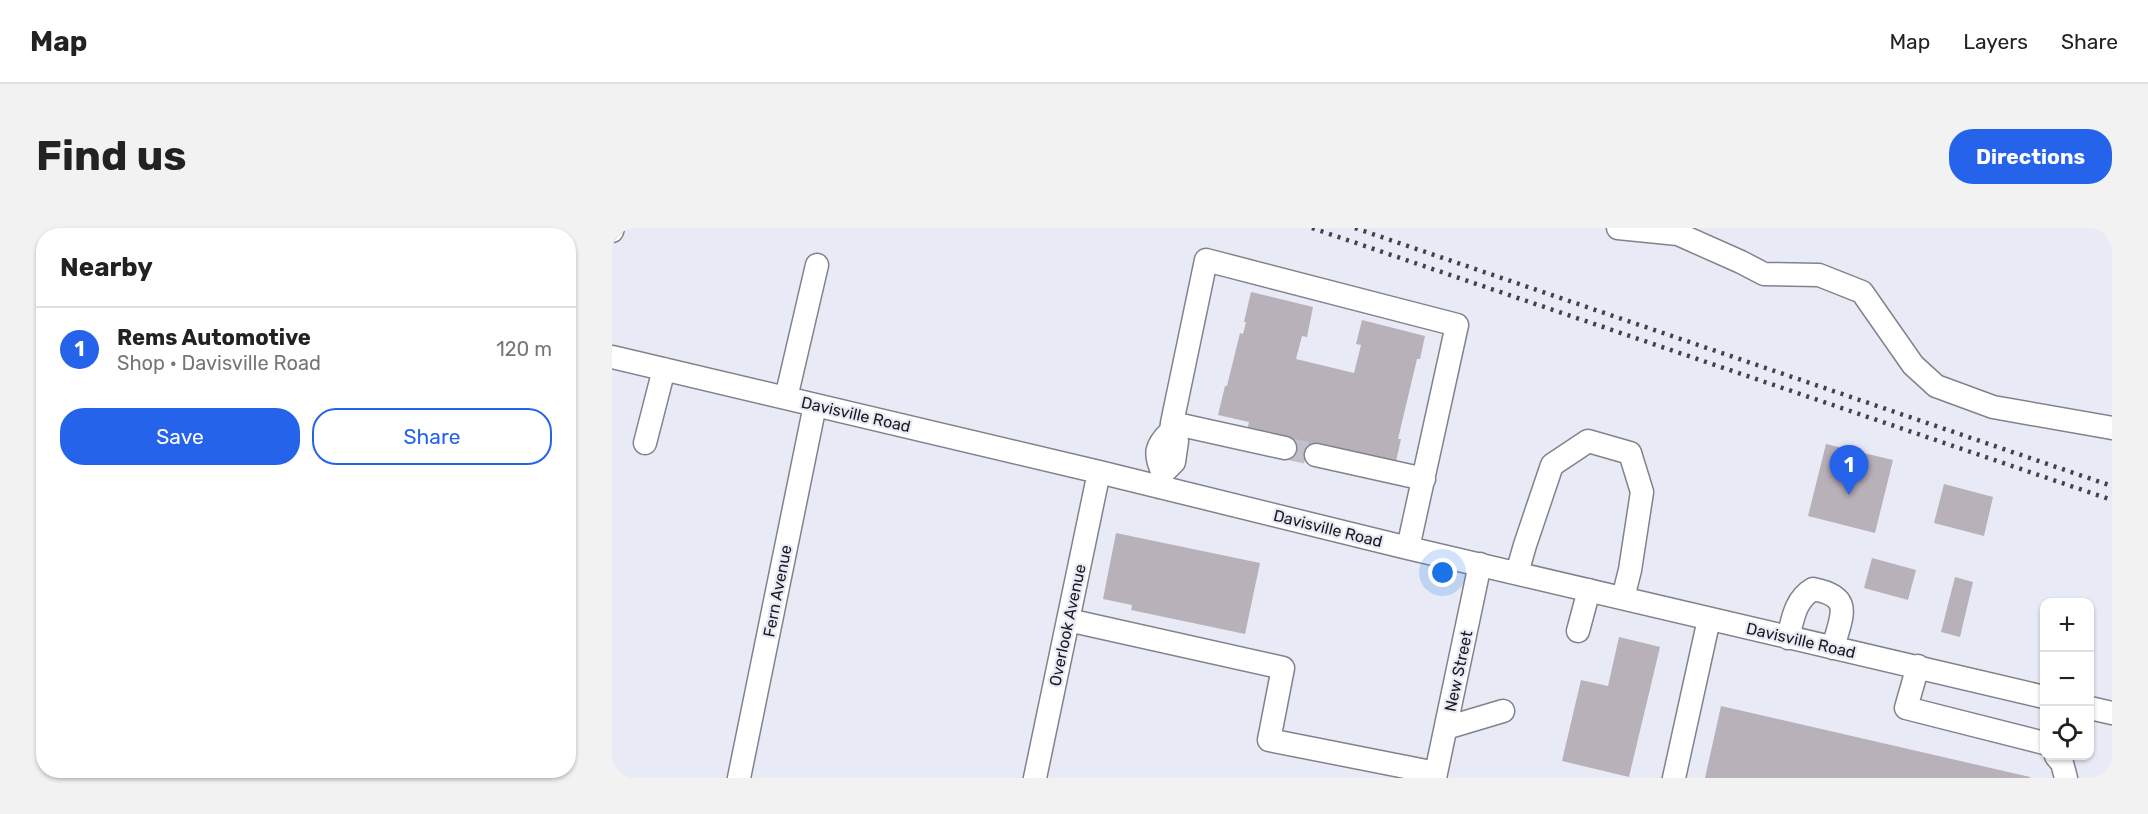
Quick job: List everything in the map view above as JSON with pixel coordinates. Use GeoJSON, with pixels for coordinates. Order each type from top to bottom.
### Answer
{"type":"FeatureCollection","features":[{"type":"Feature","properties":{"kind":"street"},"geometry":{"type":"LineString","coordinates":[[1618,228],[1678,234],[1764,274],[1820,275],[1862,292],[1913,365],[1936,386],[1993,407],[2112,429]]}},
{"type":"Feature","properties":{"kind":"street"},"geometry":{"type":"LineString","coordinates":[[1161,480],[1156,457],[1160,440],[1171,427],[1206,260],[1457,325],[1408,548]]}},
{"type":"Feature","properties":{"kind":"street"},"geometry":{"type":"LineString","coordinates":[[786,398],[817,265]]}},
{"type":"Feature","properties":{"kind":"street","name":"Davisville Road"},"geometry":{"type":"LineString","coordinates":[[612,357],[1099,472],[1161,480],[1408,548],[2040,696]]}},
{"type":"Feature","properties":{"kind":"street"},"geometry":{"type":"LineString","coordinates":[[645,443],[664,369]]}},
{"type":"Feature","properties":{"kind":"street","name":"Fern Avenue"},"geometry":{"type":"LineString","coordinates":[[739,778],[815,405]]}},
{"type":"Feature","properties":{"kind":"street"},"geometry":{"type":"LineString","coordinates":[[1171,427],[1286,448]]}},
{"type":"Feature","properties":{"kind":"street"},"geometry":{"type":"LineString","coordinates":[[1517,573],[1552,465],[1588,441],[1630,453],[1642,492],[1630,570],[1623,598]]}},
{"type":"Feature","properties":{"kind":"street"},"geometry":{"type":"LineString","coordinates":[[1316,455],[1424,479]]}},
{"type":"Feature","properties":{"kind":"street","name":"Overlook Avenue"},"geometry":{"type":"LineString","coordinates":[[1035,778],[1099,472]]}},
{"type":"Feature","properties":{"kind":"street","name":"New Street"},"geometry":{"type":"LineString","coordinates":[[1436,776],[1480,564]]}},
{"type":"Feature","properties":{"kind":"street"},"geometry":{"type":"LineString","coordinates":[[1788,638],[1795,609],[1802,596],[1813,589],[1827,592],[1837,597],[1842,607],[1833,648]]}},
{"type":"Feature","properties":{"kind":"street"},"geometry":{"type":"LineString","coordinates":[[1578,631],[1589,590]]}},
{"type":"Feature","properties":{"kind":"street"},"geometry":{"type":"LineString","coordinates":[[1674,778],[1709,619]]}},
{"type":"Feature","properties":{"kind":"street"},"geometry":{"type":"LineString","coordinates":[[1068,620],[1283,668],[1269,740],[1436,776]]}},
{"type":"Feature","properties":{"kind":"street"},"geometry":{"type":"LineString","coordinates":[[1918,666],[1906,708],[2040,742]]}},
{"type":"Feature","properties":{"kind":"street"},"geometry":{"type":"LineString","coordinates":[[2094,709],[2112,713]]}},
{"type":"Feature","properties":{"kind":"street"},"geometry":{"type":"LineString","coordinates":[[1446,728],[1503,711]]}},
{"type":"Feature","properties":{"kind":"street"},"geometry":{"type":"LineString","coordinates":[[2059,760],[2066,778]]}},
{"type":"Feature","properties":{"kind":"building"},"geometry":{"type":"Polygon","coordinates":[[[1251,292],[1313,307],[1307,337],[1302,336],[1296,359],[1354,373],[1361,345],[1356,344],[1362,320],[1425,336],[1420,359],[1417,359],[1398,439],[1401,439],[1395,466],[1247,431],[1249,422],[1218,415],[1240,333],[1243,334],[1251,292]]]}},
{"type":"Feature","properties":{"kind":"building"},"geometry":{"type":"Polygon","coordinates":[[[1826,444],[1893,460],[1875,533],[1808,516],[1826,444]]]}},
{"type":"Feature","properties":{"kind":"building"},"geometry":{"type":"Polygon","coordinates":[[[1944,484],[1993,497],[1984,536],[1934,523],[1944,484]]]}},
{"type":"Feature","properties":{"kind":"building"},"geometry":{"type":"Polygon","coordinates":[[[1116,533],[1260,563],[1245,634],[1131,610],[1132,605],[1103,599],[1116,533]]]}},
{"type":"Feature","properties":{"kind":"building"},"geometry":{"type":"Polygon","coordinates":[[[1872,558],[1916,570],[1908,600],[1864,588],[1872,558]]]}},
{"type":"Feature","properties":{"kind":"building"},"geometry":{"type":"Polygon","coordinates":[[[1955,577],[1973,582],[1960,637],[1941,632],[1955,577]]]}},
{"type":"Feature","properties":{"kind":"building"},"geometry":{"type":"Polygon","coordinates":[[[1619,637],[1660,647],[1629,777],[1562,761],[1581,680],[1608,686],[1619,637]]]}},
{"type":"Feature","properties":{"kind":"building"},"geometry":{"type":"Polygon","coordinates":[[[1721,706],[2030,777],[2030,778],[1705,778],[1721,706]]]}},
{"type":"Feature","properties":{"kind":"tunnel"},"geometry":{"type":"LineString","coordinates":[[1285,448],[1316,455]]}},
{"type":"Feature","properties":{"kind":"railway"},"geometry":{"type":"LineString","coordinates":[[1312,228],[2112,500]]}},
{"type":"Feature","properties":{"kind":"railway"},"geometry":{"type":"LineString","coordinates":[[1355,228],[2112,486]]}},
{"type":"Feature","properties":{"kind":"place","name":"Rems Automotive"},"geometry":{"type":"Point","coordinates":[1849,495]}}]}
